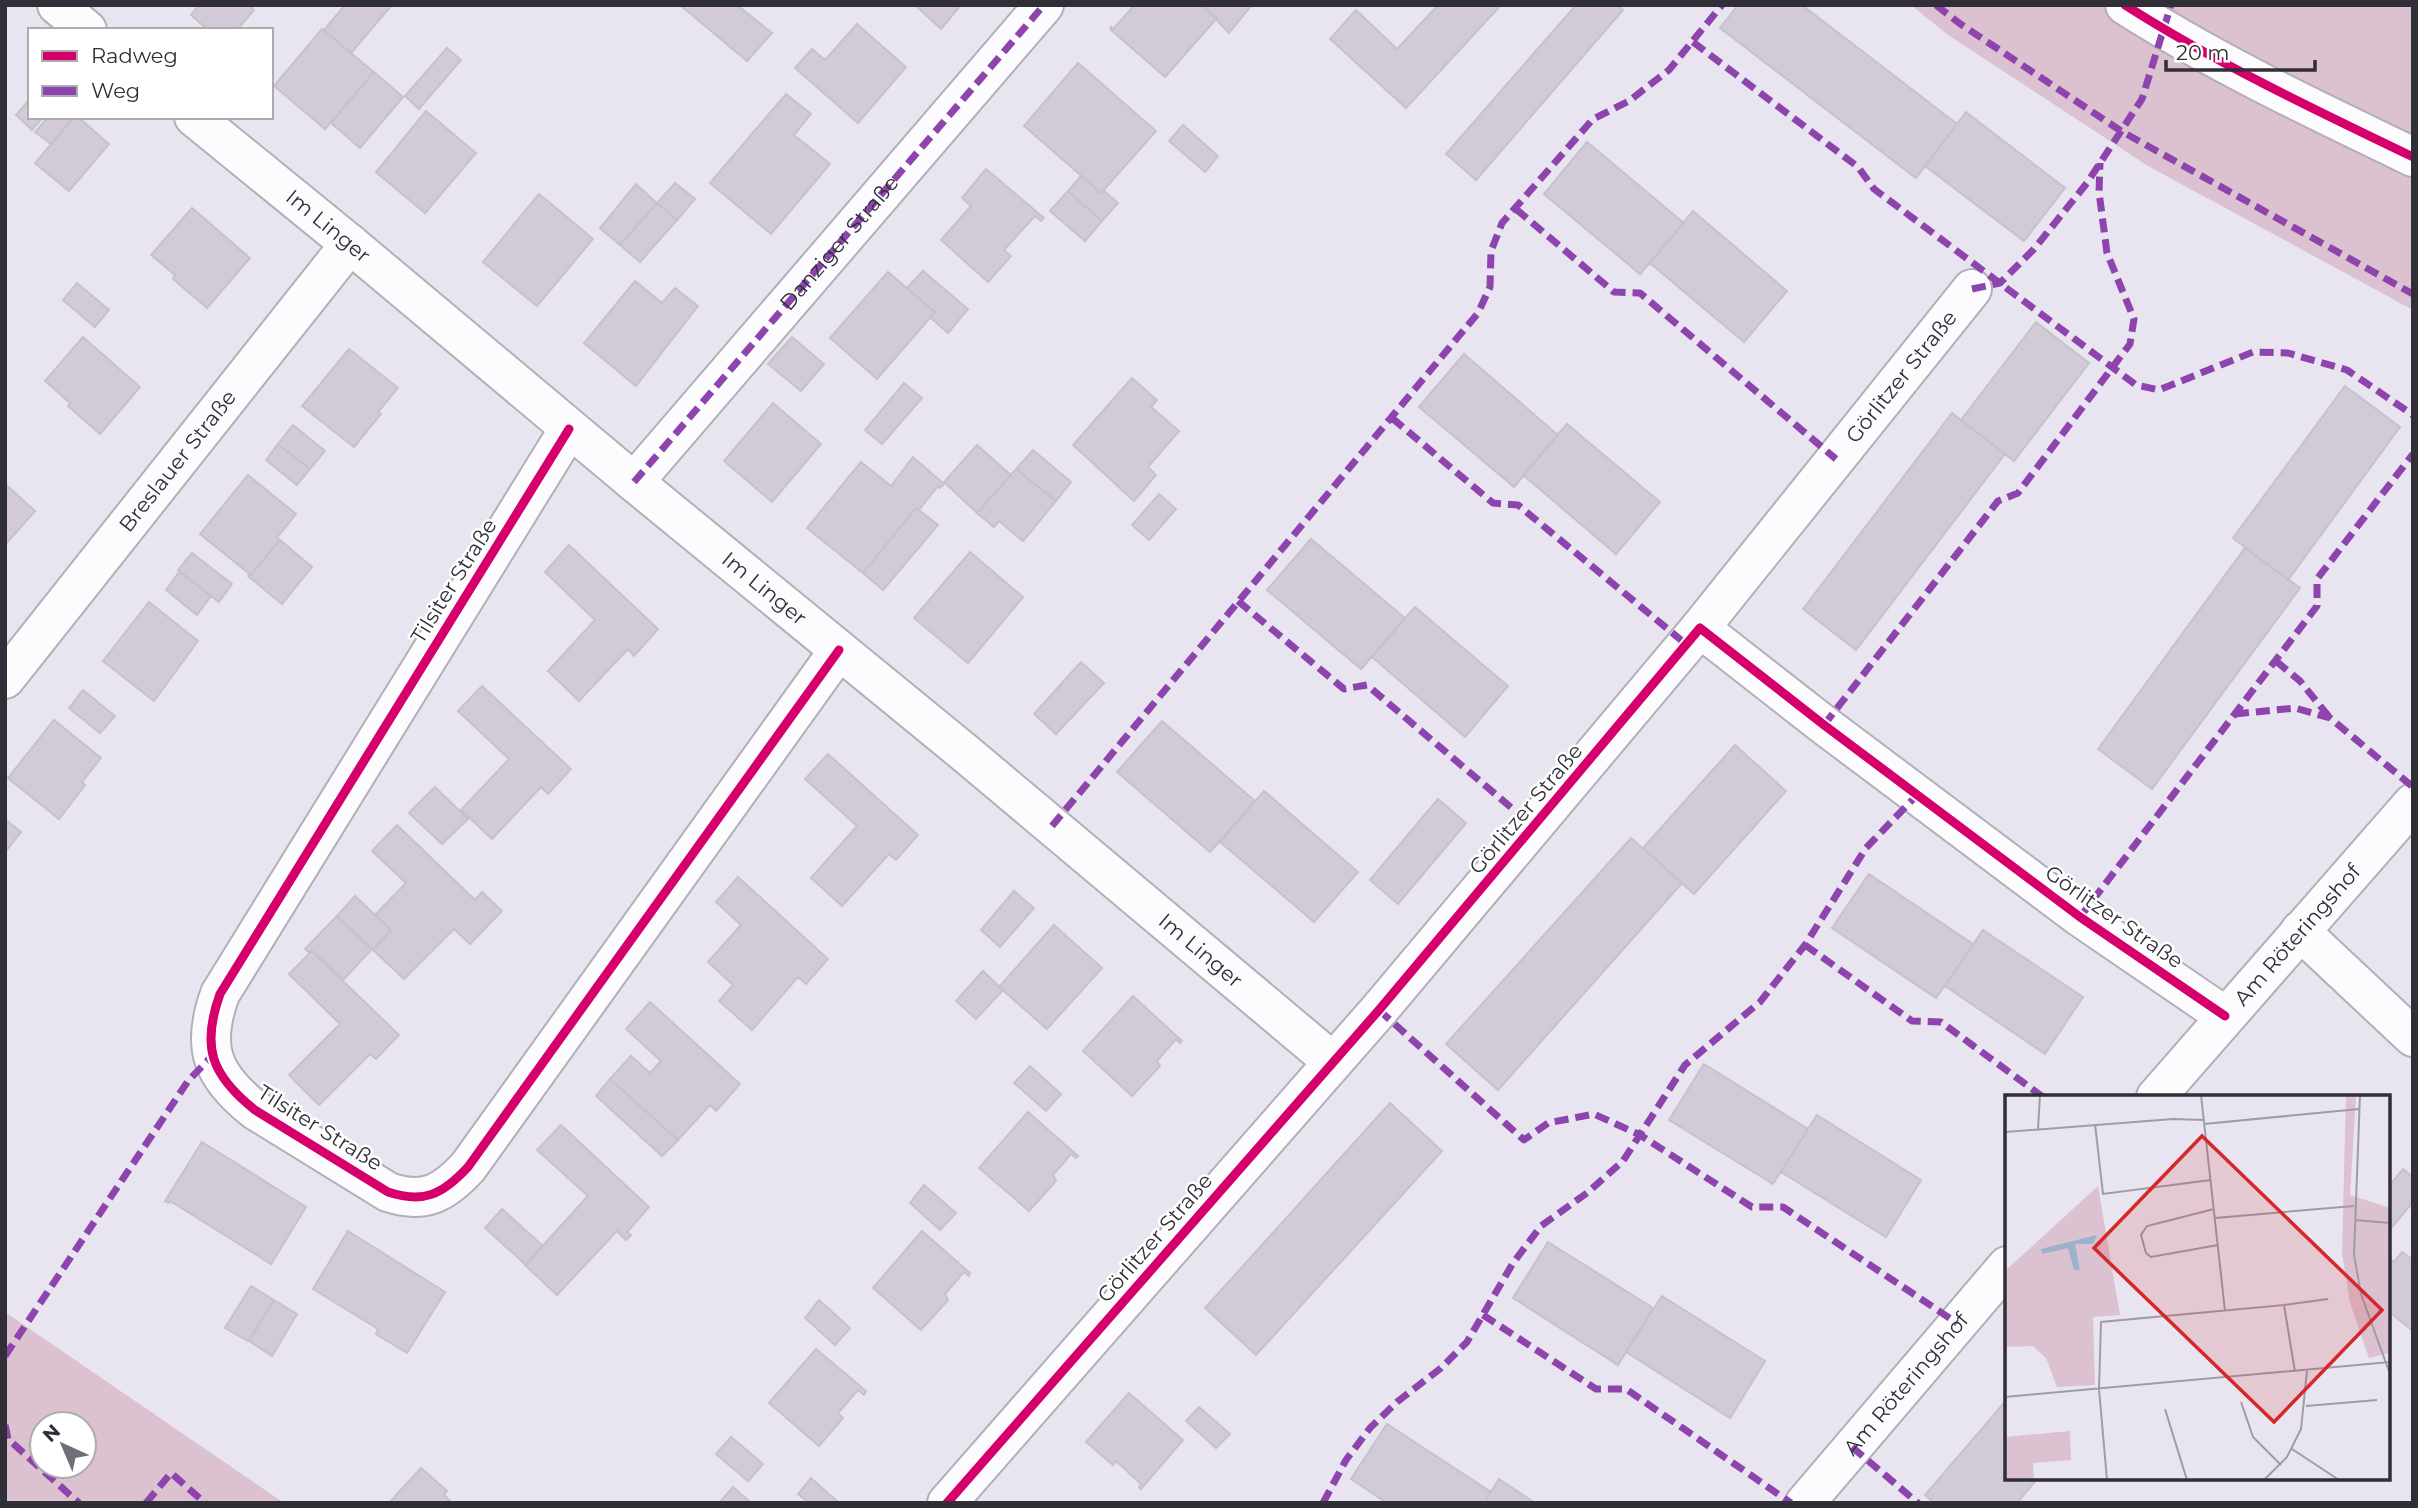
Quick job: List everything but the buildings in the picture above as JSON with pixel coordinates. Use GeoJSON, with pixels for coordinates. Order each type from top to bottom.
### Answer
{"type":"FeatureCollection","features":[{"type":"Feature","properties":{"kind":"street"},"geometry":{"type":"LineString","coordinates":[[57,5],[85,28]]}},
{"type":"Feature","properties":{"kind":"street","name":"Danziger Straße"},"geometry":{"type":"LineString","coordinates":[[634,482],[1044,5]]}},
{"type":"Feature","properties":{"kind":"street"},"geometry":{"type":"LineString","coordinates":[[2125,5],[2163,30],[2413,157]]}},
{"type":"Feature","properties":{"kind":"street","name":"Im Linger"},"geometry":{"type":"LineString","coordinates":[[196,119],[1332,1062]]}},
{"type":"Feature","properties":{"kind":"street","name":"Breslauer Straße"},"geometry":{"type":"LineString","coordinates":[[5,679],[350,244]]}},
{"type":"Feature","properties":{"kind":"street","name":"Görlitzer Straße"},"geometry":{"type":"LineString","coordinates":[[947,1503],[1397,989],[1700,628],[1972,289]]}},
{"type":"Feature","properties":{"kind":"street","name":"Tilsiter Straße"},"geometry":{"type":"LineString","coordinates":[[569,429],[220,995],[209,1036],[212,1055],[217,1068],[240,1098],[388,1192],[406,1198],[424,1197],[440,1192],[455,1181],[468,1167],[839,650]]}},
{"type":"Feature","properties":{"kind":"street","name":"Görlitzer Straße"},"geometry":{"type":"LineString","coordinates":[[1700,628],[1824,725],[2080,917],[2225,1016]]}},
{"type":"Feature","properties":{"kind":"street","name":"Am Röteringshof"},"geometry":{"type":"LineString","coordinates":[[2158,1095],[2413,803]]}},
{"type":"Feature","properties":{"kind":"street"},"geometry":{"type":"LineString","coordinates":[[2300,931],[2413,1037]]}},
{"type":"Feature","properties":{"kind":"street","name":"Am Röteringshof"},"geometry":{"type":"LineString","coordinates":[[1805,1503],[2005,1268]]}},
{"type":"Feature","properties":{"kind":"shaded area"},"geometry":{"type":"Polygon","coordinates":[[[1911,5],[2413,5],[2413,310],[2148,166],[1948,35],[1911,5]]]}},
{"type":"Feature","properties":{"kind":"shaded area"},"geometry":{"type":"Polygon","coordinates":[[[5,1312],[284,1503],[5,1503],[5,1312]]]}},
{"type":"Feature","properties":{"kind":"marked path"},"geometry":{"type":"LineString","coordinates":[[634,482],[1044,5]]}},
{"type":"Feature","properties":{"kind":"marked path"},"geometry":{"type":"LineString","coordinates":[[1052,826],[1478,313],[1490,287],[1491,251],[1502,223],[1593,119],[1629,101],[1669,70],[1722,5]]}},
{"type":"Feature","properties":{"kind":"marked path"},"geometry":{"type":"LineString","coordinates":[[1936,5],[2121,131],[2413,294]]}},
{"type":"Feature","properties":{"kind":"marked path"},"geometry":{"type":"LineString","coordinates":[[1972,289],[2000,283],[2034,249],[2087,183],[2142,99],[2171,5]]}},
{"type":"Feature","properties":{"kind":"marked path"},"geometry":{"type":"LineString","coordinates":[[1693,42],[1858,167],[1874,189],[2136,385],[2159,390],[2253,352],[2288,353],[2347,370],[2413,415]]}},
{"type":"Feature","properties":{"kind":"marked path"},"geometry":{"type":"LineString","coordinates":[[1824,725],[1998,501],[2018,493],[2130,344],[2134,319],[2107,253],[2099,192],[2100,163]]}},
{"type":"Feature","properties":{"kind":"marked path"},"geometry":{"type":"LineString","coordinates":[[1516,209],[1614,292],[1640,293],[1836,459]]}},
{"type":"Feature","properties":{"kind":"marked path"},"geometry":{"type":"LineString","coordinates":[[1392,418],[1493,503],[1518,505],[1687,645]]}},
{"type":"Feature","properties":{"kind":"marked path"},"geometry":{"type":"LineString","coordinates":[[2080,917],[2317,606],[2317,579],[2413,454]]}},
{"type":"Feature","properties":{"kind":"marked path"},"geometry":{"type":"LineString","coordinates":[[1238,601],[1344,689],[1367,685],[1534,827]]}},
{"type":"Feature","properties":{"kind":"marked path"},"geometry":{"type":"LineString","coordinates":[[2276,661],[2300,681],[2330,718]]}},
{"type":"Feature","properties":{"kind":"marked path"},"geometry":{"type":"LineString","coordinates":[[2235,714],[2295,708],[2330,718],[2413,787]]}},
{"type":"Feature","properties":{"kind":"marked path"},"geometry":{"type":"LineString","coordinates":[[1323,1503],[1346,1460],[1370,1428],[1397,1402],[1441,1368],[1467,1342],[1513,1263],[1541,1226],[1587,1193],[1623,1161],[1685,1065],[1760,1002],[1805,945],[1866,848],[1917,795]]}},
{"type":"Feature","properties":{"kind":"marked path"},"geometry":{"type":"LineString","coordinates":[[1805,945],[1912,1021],[1941,1022],[2040,1095]]}},
{"type":"Feature","properties":{"kind":"marked path"},"geometry":{"type":"LineString","coordinates":[[1379,1010],[1524,1140],[1548,1123],[1594,1114],[1640,1135],[1752,1207],[1783,1207],[1957,1323]]}},
{"type":"Feature","properties":{"kind":"marked path"},"geometry":{"type":"LineString","coordinates":[[5,1356],[188,1081],[213,1055]]}},
{"type":"Feature","properties":{"kind":"marked path"},"geometry":{"type":"LineString","coordinates":[[1483,1315],[1596,1389],[1626,1389],[1791,1503]]}},
{"type":"Feature","properties":{"kind":"marked path"},"geometry":{"type":"LineString","coordinates":[[5,1425],[8,1439],[79,1503]]}},
{"type":"Feature","properties":{"kind":"marked path"},"geometry":{"type":"LineString","coordinates":[[1852,1447],[1918,1503]]}},
{"type":"Feature","properties":{"kind":"marked path"},"geometry":{"type":"LineString","coordinates":[[146,1503],[171,1473],[205,1503]]}},
{"type":"Feature","properties":{"kind":"cycle path"},"geometry":{"type":"LineString","coordinates":[[2125,5],[2230,66],[2413,157]]}},
{"type":"Feature","properties":{"kind":"cycle path"},"geometry":{"type":"LineString","coordinates":[[569,429],[220,994],[211,1030],[214,1059],[228,1085],[255,1110],[388,1192],[412,1197],[423,1196],[450,1184],[468,1167],[839,650]]}},
{"type":"Feature","properties":{"kind":"cycle path"},"geometry":{"type":"LineString","coordinates":[[947,1503],[1379,1010],[1700,628],[1824,725],[2080,917],[2225,1016]]}}]}
